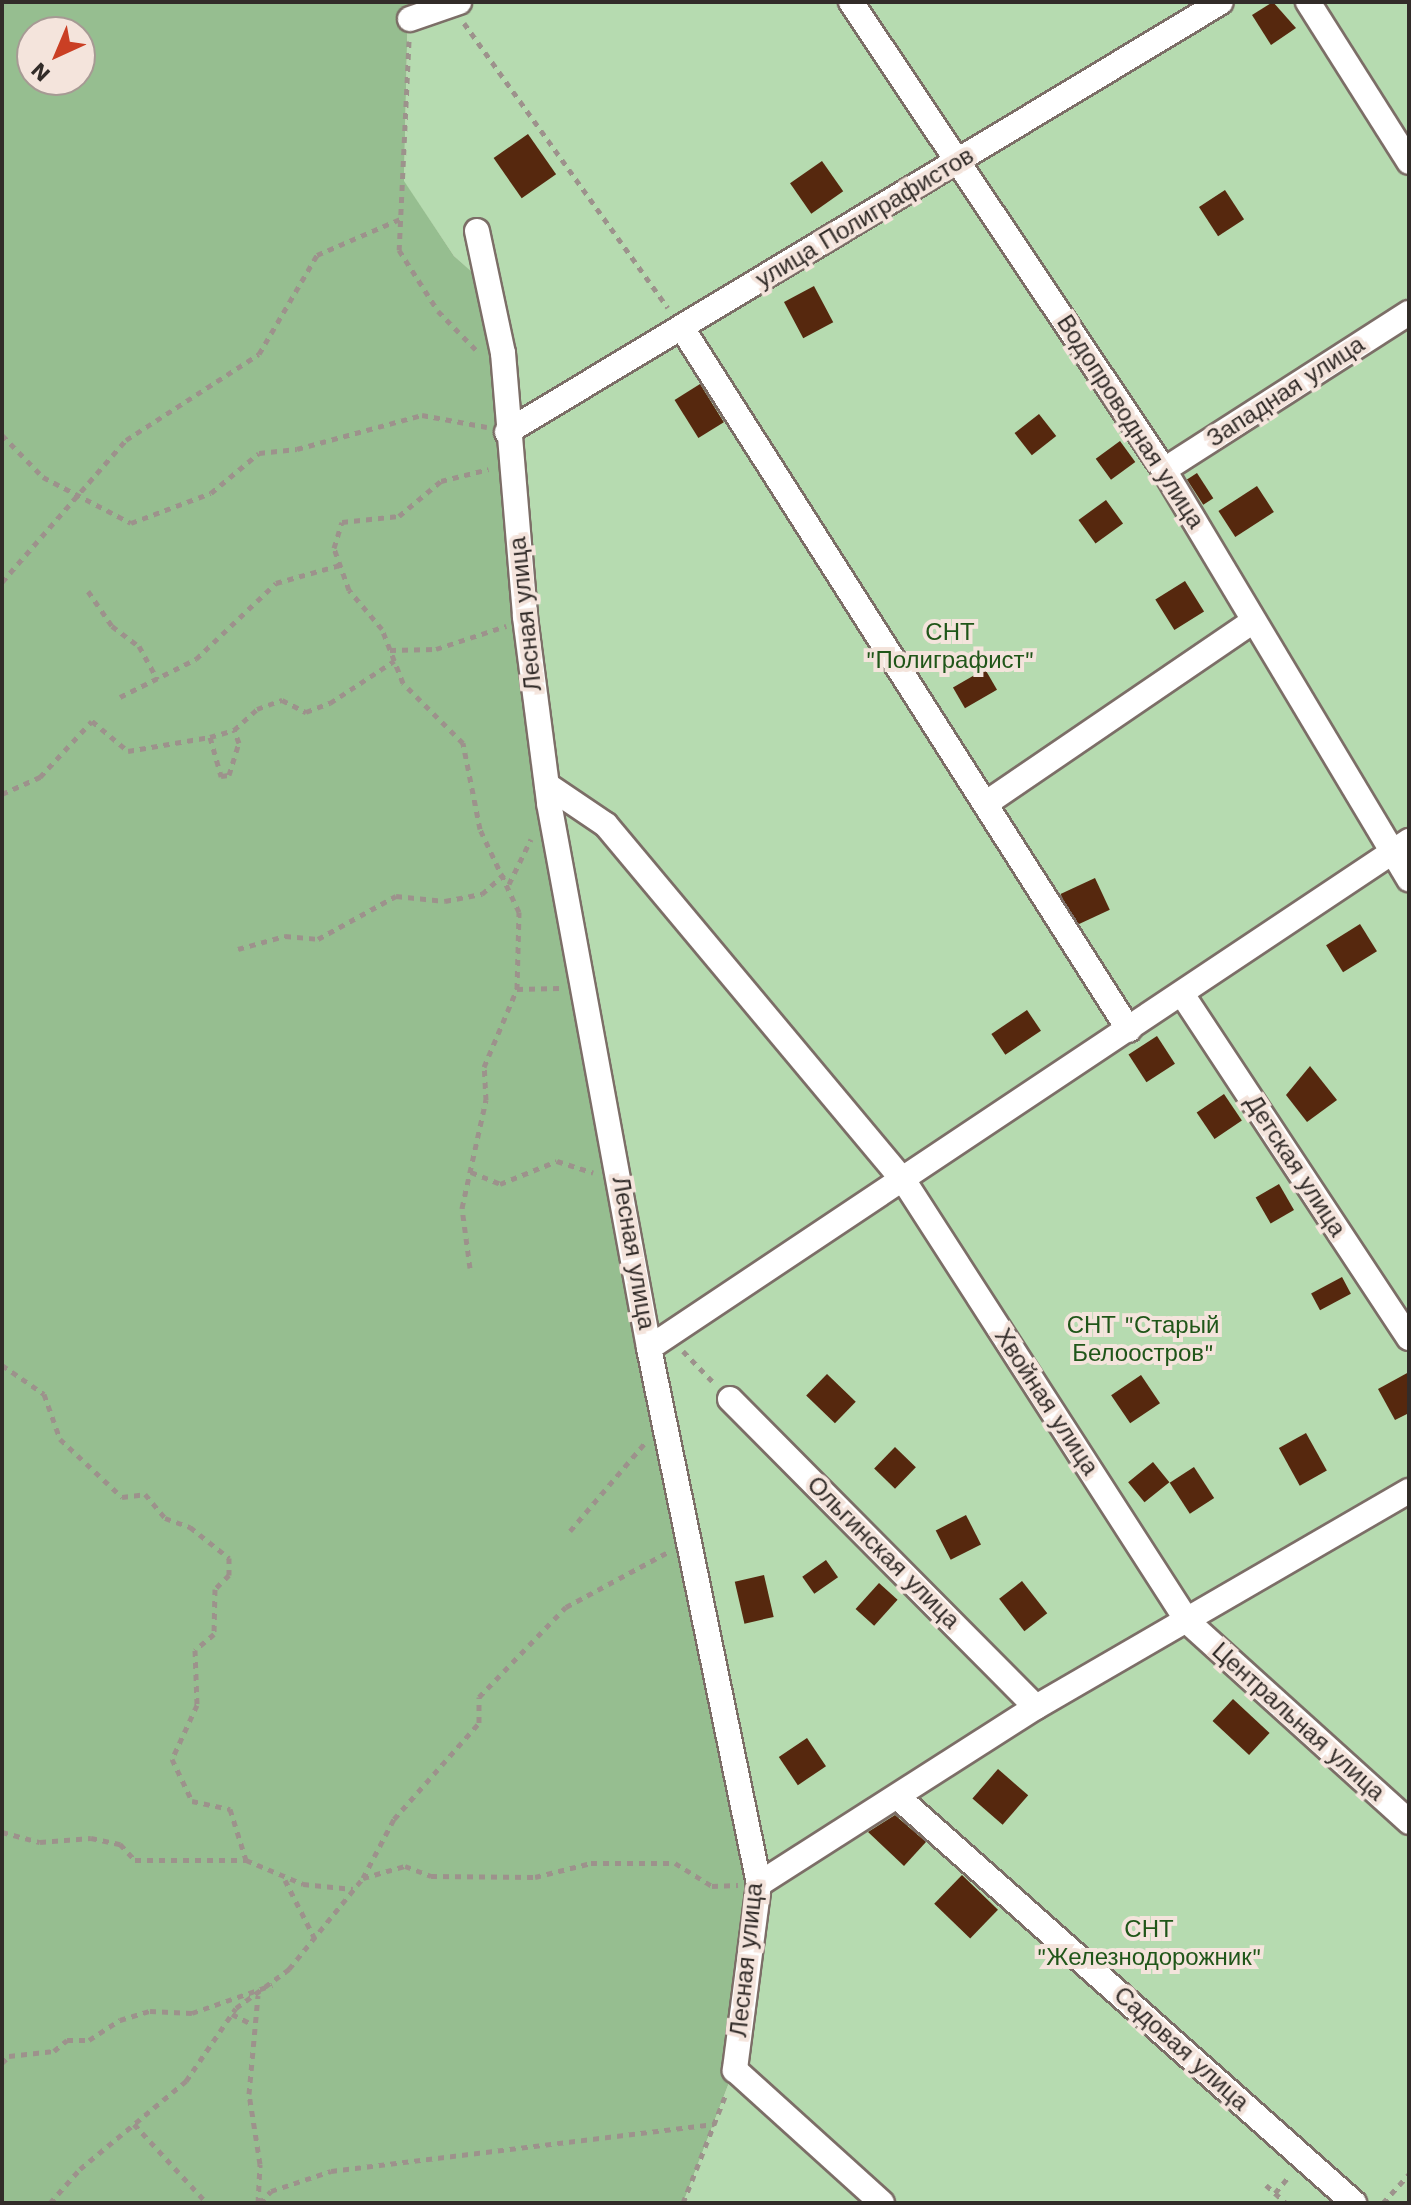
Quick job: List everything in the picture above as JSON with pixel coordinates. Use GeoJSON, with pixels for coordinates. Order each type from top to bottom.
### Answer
{"type":"FeatureCollection","features":[{"type":"Feature","properties":{"kind":"street","name":"Водопроводная улица"},"geometry":{"type":"LineString","coordinates":[[851,2],[960,160],[1164,470],[1253,621],[1400,847],[1409,879]]}},
{"type":"Feature","properties":{"kind":"street","name":"улица Полиграфистов"},"geometry":{"type":"LineString","coordinates":[[507,432],[1221,2]]}},
{"type":"Feature","properties":{"kind":"street"},"geometry":{"type":"LineString","coordinates":[[1308,2],[1409,162]]}},
{"type":"Feature","properties":{"kind":"street"},"geometry":{"type":"LineString","coordinates":[[410,19],[456,4]]}},
{"type":"Feature","properties":{"kind":"street","name":"Лесная улица"},"geometry":{"type":"LineString","coordinates":[[477,231],[504,371],[525,617],[548,794],[622,1187],[658,1342],[663,1421],[759,1884],[735,2070]]}},
{"type":"Feature","properties":{"kind":"street","name":"Западная улица"},"geometry":{"type":"LineString","coordinates":[[1164,470],[1409,313]]}},
{"type":"Feature","properties":{"kind":"street"},"geometry":{"type":"LineString","coordinates":[[682,328],[988,802],[1129,1030]]}},
{"type":"Feature","properties":{"kind":"street"},"geometry":{"type":"LineString","coordinates":[[988,802],[1253,621]]}},
{"type":"Feature","properties":{"kind":"street","name":"Хвойная улица"},"geometry":{"type":"LineString","coordinates":[[548,794],[606,825],[904,1181],[1188,1622]]}},
{"type":"Feature","properties":{"kind":"street"},"geometry":{"type":"LineString","coordinates":[[658,1342],[904,1181],[1400,847]]}},
{"type":"Feature","properties":{"kind":"street","name":"Детская улица"},"geometry":{"type":"LineString","coordinates":[[1182,994],[1409,1338]]}},
{"type":"Feature","properties":{"kind":"street","name":"Ольгинская улица"},"geometry":{"type":"LineString","coordinates":[[730,1399],[1036,1707]]}},
{"type":"Feature","properties":{"kind":"street"},"geometry":{"type":"LineString","coordinates":[[759,1884],[900,1799],[1036,1707],[1188,1622],[1409,1491]]}},
{"type":"Feature","properties":{"kind":"street","name":"Центральная улица"},"geometry":{"type":"LineString","coordinates":[[1188,1622],[1409,1822]]}},
{"type":"Feature","properties":{"kind":"street","name":"Садовая улица"},"geometry":{"type":"LineString","coordinates":[[900,1799],[1354,2203]]}},
{"type":"Feature","properties":{"kind":"street"},"geometry":{"type":"LineString","coordinates":[[735,2070],[882,2203]]}},
{"type":"Feature","properties":{"kind":"path"},"geometry":{"type":"LineString","coordinates":[[456,4],[682,328]]}},
{"type":"Feature","properties":{"kind":"path"},"geometry":{"type":"LineString","coordinates":[[410,19],[399,250],[438,311],[504,371]]}},
{"type":"Feature","properties":{"kind":"path"},"geometry":{"type":"LineString","coordinates":[[2,582],[126,440],[259,354],[317,255],[400,219]]}},
{"type":"Feature","properties":{"kind":"path"},"geometry":{"type":"LineString","coordinates":[[2,435],[43,477],[82,492],[131,523],[211,493],[259,453],[297,449],[371,426],[422,415],[507,432]]}},
{"type":"Feature","properties":{"kind":"path"},"geometry":{"type":"LineString","coordinates":[[470,1268],[462,1208],[486,1100],[484,1067],[517,989],[522,945],[505,873],[469,793],[463,743],[413,697],[390,650],[340,565],[334,548],[342,522],[399,516],[441,481],[510,465]]}},
{"type":"Feature","properties":{"kind":"path"},"geometry":{"type":"LineString","coordinates":[[120,697],[196,659],[276,583],[340,565]]}},
{"type":"Feature","properties":{"kind":"path"},"geometry":{"type":"LineString","coordinates":[[88,591],[112,626],[139,646],[157,679]]}},
{"type":"Feature","properties":{"kind":"path"},"geometry":{"type":"LineString","coordinates":[[390,650],[436,649],[525,617]]}},
{"type":"Feature","properties":{"kind":"path"},"geometry":{"type":"LineString","coordinates":[[2,794],[40,777],[92,721],[128,751],[210,737],[234,730],[257,709],[282,700],[306,712],[330,703],[394,661]]}},
{"type":"Feature","properties":{"kind":"path"},"geometry":{"type":"LineString","coordinates":[[210,737],[221,776],[229,775],[239,743],[234,730]]}},
{"type":"Feature","properties":{"kind":"path"},"geometry":{"type":"LineString","coordinates":[[508,886],[548,794]]}},
{"type":"Feature","properties":{"kind":"path"},"geometry":{"type":"LineString","coordinates":[[238,949],[285,936],[318,939],[396,896],[445,901],[482,894],[505,873]]}},
{"type":"Feature","properties":{"kind":"path"},"geometry":{"type":"LineString","coordinates":[[517,989],[585,990]]}},
{"type":"Feature","properties":{"kind":"path"},"geometry":{"type":"LineString","coordinates":[[471,1172],[500,1184],[557,1161],[622,1187]]}},
{"type":"Feature","properties":{"kind":"path"},"geometry":{"type":"LineString","coordinates":[[658,1342],[730,1399]]}},
{"type":"Feature","properties":{"kind":"path"},"geometry":{"type":"LineString","coordinates":[[2,1365],[44,1394],[60,1439],[122,1497],[145,1494],[165,1518],[190,1527],[229,1558],[229,1575],[215,1589],[214,1634],[195,1650],[197,1705],[172,1759],[192,1801],[230,1809],[246,1860]]}},
{"type":"Feature","properties":{"kind":"path"},"geometry":{"type":"LineString","coordinates":[[570,1531],[663,1421]]}},
{"type":"Feature","properties":{"kind":"path"},"geometry":{"type":"LineString","coordinates":[[40,2203],[50,2202],[134,2124],[186,2081],[232,2014],[273,1985],[315,1939],[363,1878],[394,1819],[472,1733],[479,1697],[566,1607],[688,1541]]}},
{"type":"Feature","properties":{"kind":"path"},"geometry":{"type":"LineString","coordinates":[[2,1832],[40,1842],[91,1838],[120,1844],[135,1860],[246,1860],[285,1879],[354,1889]]}},
{"type":"Feature","properties":{"kind":"path"},"geometry":{"type":"LineString","coordinates":[[363,1878],[405,1866],[431,1876],[535,1877],[591,1863],[675,1863],[712,1886],[759,1884]]}},
{"type":"Feature","properties":{"kind":"path"},"geometry":{"type":"LineString","coordinates":[[285,1879],[315,1939]]}},
{"type":"Feature","properties":{"kind":"path"},"geometry":{"type":"LineString","coordinates":[[2,2063],[9,2056],[54,2051],[67,2040],[89,2040],[120,2020],[150,2011],[170,2015],[206,2010],[273,1985]]}},
{"type":"Feature","properties":{"kind":"path"},"geometry":{"type":"LineString","coordinates":[[259,1994],[252,2025],[249,2094],[260,2164],[259,2203]]}},
{"type":"Feature","properties":{"kind":"path"},"geometry":{"type":"LineString","coordinates":[[232,2014],[252,2025]]}},
{"type":"Feature","properties":{"kind":"path"},"geometry":{"type":"LineString","coordinates":[[683,2203],[735,2070]]}},
{"type":"Feature","properties":{"kind":"path"},"geometry":{"type":"LineString","coordinates":[[134,2124],[207,2203]]}},
{"type":"Feature","properties":{"kind":"path"},"geometry":{"type":"LineString","coordinates":[[259,2203],[271,2191],[331,2171],[714,2124]]}},
{"type":"Feature","properties":{"kind":"path"},"geometry":{"type":"LineString","coordinates":[[1383,2203],[1409,2174]]}},
{"type":"Feature","properties":{"kind":"path"},"geometry":{"type":"LineString","coordinates":[[1266,2185],[1286,2203]]}},
{"type":"Feature","properties":{"kind":"green space"},"geometry":{"type":"Polygon","coordinates":[[[2,2],[408,2],[404,181],[454,256],[491,289],[524,609],[758,1881],[735,2067],[683,2203],[2,2203],[2,2]]]}},
{"type":"Feature","properties":{"kind":"green space"},"geometry":{"type":"Polygon","coordinates":[[[408,2],[1409,2],[1409,2203],[683,2203],[735,2067],[554,830],[491,290],[454,256],[404,182],[408,2]]]}},
{"type":"Feature","properties":{"kind":"building"},"geometry":{"type":"Polygon","coordinates":[[[1273,2],[1296,28],[1271,45],[1252,15],[1273,2]]]}},
{"type":"Feature","properties":{"kind":"building"},"geometry":{"type":"Polygon","coordinates":[[[528,134],[556,174],[522,198],[494,158],[528,134]]]}},
{"type":"Feature","properties":{"kind":"building"},"geometry":{"type":"Polygon","coordinates":[[[822,161],[843,191],[811,214],[790,183],[822,161]]]}},
{"type":"Feature","properties":{"kind":"building"},"geometry":{"type":"Polygon","coordinates":[[[1225,190],[1244,219],[1218,236],[1199,207],[1225,190]]]}},
{"type":"Feature","properties":{"kind":"building"},"geometry":{"type":"Polygon","coordinates":[[[814,286],[833,322],[803,338],[784,302],[814,286]]]}},
{"type":"Feature","properties":{"kind":"building"},"geometry":{"type":"Polygon","coordinates":[[[700,384],[724,422],[698,438],[675,400],[700,384]]]}},
{"type":"Feature","properties":{"kind":"building"},"geometry":{"type":"Polygon","coordinates":[[[1039,414],[1056,436],[1032,455],[1015,433],[1039,414]]]}},
{"type":"Feature","properties":{"kind":"building"},"geometry":{"type":"Polygon","coordinates":[[[1120,441],[1135,462],[1111,480],[1096,459],[1120,441]]]}},
{"type":"Feature","properties":{"kind":"building"},"geometry":{"type":"Polygon","coordinates":[[[1197,473],[1213,498],[1203,505],[1187,480],[1197,473]]]}},
{"type":"Feature","properties":{"kind":"building"},"geometry":{"type":"Polygon","coordinates":[[[1257,486],[1274,512],[1235,537],[1218,511],[1257,486]]]}},
{"type":"Feature","properties":{"kind":"building"},"geometry":{"type":"Polygon","coordinates":[[[1106,500],[1123,523],[1096,543],[1078,520],[1106,500]]]}},
{"type":"Feature","properties":{"kind":"building"},"geometry":{"type":"Polygon","coordinates":[[[1185,581],[1204,612],[1174,630],[1155,600],[1185,581]]]}},
{"type":"Feature","properties":{"kind":"building"},"geometry":{"type":"Polygon","coordinates":[[[985,669],[997,690],[965,708],[953,688],[985,669]]]}},
{"type":"Feature","properties":{"kind":"building"},"geometry":{"type":"Polygon","coordinates":[[[1095,878],[1110,910],[1075,926],[1061,894],[1095,878]]]}},
{"type":"Feature","properties":{"kind":"building"},"geometry":{"type":"Polygon","coordinates":[[[1360,924],[1377,951],[1343,972],[1326,945],[1360,924]]]}},
{"type":"Feature","properties":{"kind":"building"},"geometry":{"type":"Polygon","coordinates":[[[1027,1010],[1041,1031],[1005,1055],[991,1034],[1027,1010]]]}},
{"type":"Feature","properties":{"kind":"building"},"geometry":{"type":"Polygon","coordinates":[[[1157,1036],[1175,1064],[1146,1082],[1128,1055],[1157,1036]]]}},
{"type":"Feature","properties":{"kind":"building"},"geometry":{"type":"Polygon","coordinates":[[[1310,1066],[1337,1100],[1307,1122],[1286,1095],[1310,1066]]]}},
{"type":"Feature","properties":{"kind":"building"},"geometry":{"type":"Polygon","coordinates":[[[1224,1094],[1242,1121],[1215,1139],[1197,1112],[1224,1094]]]}},
{"type":"Feature","properties":{"kind":"building"},"geometry":{"type":"Polygon","coordinates":[[[1279,1184],[1294,1210],[1271,1223],[1256,1198],[1279,1184]]]}},
{"type":"Feature","properties":{"kind":"building"},"geometry":{"type":"Polygon","coordinates":[[[1342,1277],[1351,1294],[1320,1310],[1311,1293],[1342,1277]]]}},
{"type":"Feature","properties":{"kind":"building"},"geometry":{"type":"Polygon","coordinates":[[[1409,1372],[1409,1413],[1395,1420],[1378,1389],[1409,1372]]]}},
{"type":"Feature","properties":{"kind":"building"},"geometry":{"type":"Polygon","coordinates":[[[827,1374],[856,1402],[835,1423],[806,1396],[827,1374]]]}},
{"type":"Feature","properties":{"kind":"building"},"geometry":{"type":"Polygon","coordinates":[[[1141,1375],[1160,1403],[1130,1423],[1111,1395],[1141,1375]]]}},
{"type":"Feature","properties":{"kind":"building"},"geometry":{"type":"Polygon","coordinates":[[[1306,1433],[1327,1471],[1300,1486],[1279,1448],[1306,1433]]]}},
{"type":"Feature","properties":{"kind":"building"},"geometry":{"type":"Polygon","coordinates":[[[895,1447],[916,1467],[895,1489],[874,1469],[895,1447]]]}},
{"type":"Feature","properties":{"kind":"building"},"geometry":{"type":"Polygon","coordinates":[[[1153,1462],[1169,1482],[1144,1502],[1128,1482],[1153,1462]]]}},
{"type":"Feature","properties":{"kind":"building"},"geometry":{"type":"Polygon","coordinates":[[[1194,1467],[1214,1498],[1190,1514],[1170,1483],[1194,1467]]]}},
{"type":"Feature","properties":{"kind":"building"},"geometry":{"type":"Polygon","coordinates":[[[966,1515],[981,1544],[951,1560],[936,1530],[966,1515]]]}},
{"type":"Feature","properties":{"kind":"building"},"geometry":{"type":"Polygon","coordinates":[[[826,1560],[838,1577],[814,1594],[802,1577],[826,1560]]]}},
{"type":"Feature","properties":{"kind":"building"},"geometry":{"type":"Polygon","coordinates":[[[764,1575],[774,1617],[744,1624],[735,1582],[764,1575]]]}},
{"type":"Feature","properties":{"kind":"building"},"geometry":{"type":"Polygon","coordinates":[[[1022,1581],[1047,1613],[1024,1631],[999,1599],[1022,1581]]]}},
{"type":"Feature","properties":{"kind":"building"},"geometry":{"type":"Polygon","coordinates":[[[879,1583],[898,1600],[874,1626],[856,1609],[879,1583]]]}},
{"type":"Feature","properties":{"kind":"building"},"geometry":{"type":"Polygon","coordinates":[[[1233,1699],[1270,1733],[1249,1755],[1213,1721],[1233,1699]]]}},
{"type":"Feature","properties":{"kind":"building"},"geometry":{"type":"Polygon","coordinates":[[[807,1738],[826,1766],[798,1785],[779,1757],[807,1738]]]}},
{"type":"Feature","properties":{"kind":"building"},"geometry":{"type":"Polygon","coordinates":[[[998,1769],[1028,1795],[1003,1825],[972,1798],[998,1769]]]}},
{"type":"Feature","properties":{"kind":"building"},"geometry":{"type":"Polygon","coordinates":[[[895,1815],[926,1842],[904,1866],[868,1832],[895,1815]]]}},
{"type":"Feature","properties":{"kind":"building"},"geometry":{"type":"Polygon","coordinates":[[[962,1875],[998,1910],[970,1939],[934,1904],[962,1875]]]}},
{"type":"Feature","properties":{"kind":"park label","name":"СНТ \"Полиграфист\""},"geometry":{"type":"Point","coordinates":[950,647]}},
{"type":"Feature","properties":{"kind":"park label","name":"СНТ \"Старый Белоостров\""},"geometry":{"type":"Point","coordinates":[1143,1340]}},
{"type":"Feature","properties":{"kind":"park label","name":"СНТ \"Железнодорожник\""},"geometry":{"type":"Point","coordinates":[1149,1944]}}]}
